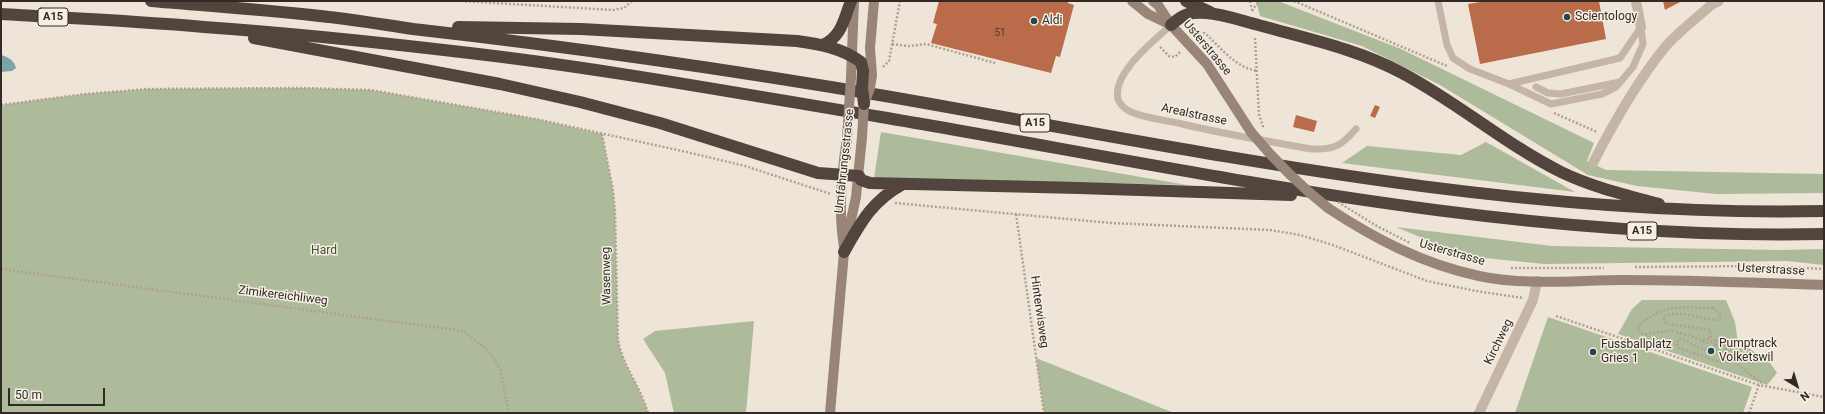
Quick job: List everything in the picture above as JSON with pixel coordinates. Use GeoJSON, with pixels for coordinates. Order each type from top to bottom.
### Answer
{"type":"FeatureCollection","features":[{"type":"Feature","properties":{"kind":"highway","name":"A15"},"geometry":{"type":"LineString","coordinates":[[151,1],[332,17],[391,26],[586,50],[884,96],[1288,167],[1533,199],[1680,210],[1824,211]]}},
{"type":"Feature","properties":{"kind":"highway"},"geometry":{"type":"LineString","coordinates":[[823,45],[832,40],[838,34],[852,1]]}},
{"type":"Feature","properties":{"kind":"highway"},"geometry":{"type":"LineString","coordinates":[[1186,1],[1214,14],[1324,44],[1387,65],[1427,87],[1527,152],[1563,173],[1592,185],[1680,210]]}},
{"type":"Feature","properties":{"kind":"highway","name":"A15"},"geometry":{"type":"LineString","coordinates":[[1,14],[202,26],[465,52],[583,68],[884,118],[1336,198],[1482,217],[1585,227],[1693,233],[1824,234]]}},
{"type":"Feature","properties":{"kind":"highway"},"geometry":{"type":"LineString","coordinates":[[1171,25],[1180,16],[1214,14]]}},
{"type":"Feature","properties":{"kind":"highway"},"geometry":{"type":"LineString","coordinates":[[202,26],[247,37],[514,87],[660,123],[818,173],[832,175],[841,173],[859,176],[861,180],[870,183],[1080,188],[1336,198]]}},
{"type":"Feature","properties":{"kind":"highway"},"geometry":{"type":"LineString","coordinates":[[391,26],[581,29],[797,41],[823,45],[853,56],[861,62],[867,73],[862,88],[864,104]]}},
{"type":"Feature","properties":{"kind":"highway"},"geometry":{"type":"LineString","coordinates":[[844,252],[861,221],[871,207],[886,194],[903,184]]}},
{"type":"Feature","properties":{"kind":"main road","name":"Umfahrungsstrasse"},"geometry":{"type":"LineString","coordinates":[[844,252],[840,224],[841,173],[847,139],[853,56],[852,1]]}},
{"type":"Feature","properties":{"kind":"main road"},"geometry":{"type":"LineString","coordinates":[[867,73],[874,1]]}},
{"type":"Feature","properties":{"kind":"main road","name":"Usterstrasse"},"geometry":{"type":"LineString","coordinates":[[1132,1],[1148,14],[1171,25]]}},
{"type":"Feature","properties":{"kind":"main road","name":"Usterstrasse"},"geometry":{"type":"LineString","coordinates":[[1153,1],[1158,5],[1171,25],[1207,64],[1251,132],[1280,166],[1328,208],[1368,234],[1409,254],[1479,276],[1502,279],[1537,281],[1701,280],[1824,286]]}},
{"type":"Feature","properties":{"kind":"main road","name":"Umfahrungsstrasse"},"geometry":{"type":"LineString","coordinates":[[830,413],[844,252],[859,176],[864,104]]}},
{"type":"Feature","properties":{"kind":"street"},"geometry":{"type":"LineString","coordinates":[[1636,1],[1641,27]]}},
{"type":"Feature","properties":{"kind":"street"},"geometry":{"type":"LineString","coordinates":[[1593,163],[1607,136],[1645,75],[1667,45],[1711,5],[1719,1]]}},
{"type":"Feature","properties":{"kind":"street","name":"Kirchweg"},"geometry":{"type":"LineString","coordinates":[[1479,413],[1533,300],[1537,281]]}},
{"type":"Feature","properties":{"kind":"lane"},"geometry":{"type":"LineString","coordinates":[[1438,1],[1447,46],[1453,58],[1470,69],[1509,84],[1551,104],[1602,94],[1616,87],[1633,67],[1643,44],[1641,27]]}},
{"type":"Feature","properties":{"kind":"lane","name":"Arealstrasse"},"geometry":{"type":"LineString","coordinates":[[1171,25],[1133,62],[1124,73],[1118,92],[1118,99],[1125,109],[1139,114],[1201,129],[1312,149],[1329,149],[1336,147],[1346,140],[1356,129]]}},
{"type":"Feature","properties":{"kind":"lane"},"geometry":{"type":"LineString","coordinates":[[1509,84],[1620,58],[1641,27]]}},
{"type":"Feature","properties":{"kind":"lane"},"geometry":{"type":"LineString","coordinates":[[1536,87],[1548,93],[1561,94],[1622,81]]}},
{"type":"Feature","properties":{"kind":"path"},"geometry":{"type":"LineString","coordinates":[[461,1],[613,10],[624,8],[632,1]]}},
{"type":"Feature","properties":{"kind":"path"},"geometry":{"type":"LineString","coordinates":[[882,68],[889,61],[900,1]]}},
{"type":"Feature","properties":{"kind":"path"},"geometry":{"type":"LineString","coordinates":[[1250,1],[1252,11],[1259,1]]}},
{"type":"Feature","properties":{"kind":"path"},"geometry":{"type":"LineString","coordinates":[[1201,34],[1206,34],[1240,66],[1247,69],[1256,70]]}},
{"type":"Feature","properties":{"kind":"path"},"geometry":{"type":"LineString","coordinates":[[1255,38],[1259,115],[1264,130]]}},
{"type":"Feature","properties":{"kind":"path"},"geometry":{"type":"LineString","coordinates":[[892,44],[909,46],[926,44],[995,63]]}},
{"type":"Feature","properties":{"kind":"path"},"geometry":{"type":"LineString","coordinates":[[1,106],[115,91],[371,90],[536,119],[745,166],[841,197]]}},
{"type":"Feature","properties":{"kind":"path","name":"Wasenweg"},"geometry":{"type":"LineString","coordinates":[[602,134],[613,190],[615,212],[618,340],[623,359],[641,392],[648,413]]}},
{"type":"Feature","properties":{"kind":"path","name":"Usterstrasse"},"geometry":{"type":"LineString","coordinates":[[1336,198],[1375,226],[1410,243]]}},
{"type":"Feature","properties":{"kind":"path"},"geometry":{"type":"LineString","coordinates":[[892,203],[1111,223],[1270,230],[1300,235],[1333,245],[1427,282],[1476,292],[1533,300]]}},
{"type":"Feature","properties":{"kind":"path","name":"Hinterwisweg"},"geometry":{"type":"LineString","coordinates":[[1016,214],[1044,413]]}},
{"type":"Feature","properties":{"kind":"path","name":"Usterstrasse"},"geometry":{"type":"LineString","coordinates":[[1631,267],[1767,266],[1824,269]]}},
{"type":"Feature","properties":{"kind":"path"},"geometry":{"type":"LineString","coordinates":[[1510,268],[1608,268]]}},
{"type":"Feature","properties":{"kind":"path","name":"Zimikereichliweg"},"geometry":{"type":"LineString","coordinates":[[1,269],[463,330],[488,349],[500,369],[509,413]]}},
{"type":"Feature","properties":{"kind":"path"},"geometry":{"type":"LineString","coordinates":[[1699,338],[1709,339],[1711,336],[1710,330],[1667,324],[1664,321],[1664,317],[1678,314],[1716,320],[1720,317],[1717,310],[1713,308],[1664,309],[1655,313],[1641,323],[1638,330],[1644,335],[1670,330],[1699,338],[1703,343],[1710,343],[1719,338],[1725,337]]}},
{"type":"Feature","properties":{"kind":"path"},"geometry":{"type":"LineString","coordinates":[[1556,316],[1759,385],[1824,397]]}},
{"type":"Feature","properties":{"kind":"path"},"geometry":{"type":"LineString","coordinates":[[1725,337],[1729,342],[1732,360],[1764,386]]}},
{"type":"Feature","properties":{"kind":"path"},"geometry":{"type":"LineString","coordinates":[[1711,350],[1716,342],[1723,340],[1725,337]]}},
{"type":"Feature","properties":{"kind":"path"},"geometry":{"type":"LineString","coordinates":[[1683,339],[1705,350],[1711,350],[1719,344],[1723,344],[1727,356],[1726,360],[1719,362],[1679,348],[1677,346],[1677,342],[1683,339]]}},
{"type":"Feature","properties":{"kind":"path"},"geometry":{"type":"LineString","coordinates":[[1749,413],[1759,385]]}},
{"type":"Feature","properties":{"kind":"green space"},"geometry":{"type":"Polygon","coordinates":[[[1256,1],[1278,1],[1401,49],[1594,143],[1587,161],[1606,170],[1824,174],[1824,193],[1716,194],[1637,186],[1588,175],[1440,85],[1362,46],[1260,16],[1256,1]]]}},
{"type":"Feature","properties":{"kind":"green space","name":"Hard"},"geometry":{"type":"Polygon","coordinates":[[[301,88],[371,90],[536,119],[602,134],[613,190],[615,212],[618,340],[620,350],[641,394],[648,413],[1,413],[1,105],[85,94],[147,89],[301,88]]]}},
{"type":"Feature","properties":{"kind":"green space"},"geometry":{"type":"Polygon","coordinates":[[[881,132],[1187,185],[874,178],[881,132]]]}},
{"type":"Feature","properties":{"kind":"green space"},"geometry":{"type":"Polygon","coordinates":[[[1486,142],[1575,192],[1342,163],[1367,146],[1461,155],[1486,142]]]}},
{"type":"Feature","properties":{"kind":"green space"},"geometry":{"type":"Polygon","coordinates":[[[1396,227],[1552,246],[1780,250],[1824,249],[1824,265],[1787,261],[1544,264],[1465,256],[1396,227]]]}},
{"type":"Feature","properties":{"kind":"green space","name":"Pumptrack Volketswil"},"geometry":{"type":"Polygon","coordinates":[[[1642,300],[1726,300],[1735,322],[1738,342],[1768,360],[1777,373],[1767,385],[1618,334],[1632,309],[1642,300]]]}},
{"type":"Feature","properties":{"kind":"green space","name":"Fussballplatz Gries 1"},"geometry":{"type":"Polygon","coordinates":[[[1548,317],[1752,387],[1743,413],[1515,413],[1548,317]]]}},
{"type":"Feature","properties":{"kind":"green space"},"geometry":{"type":"Polygon","coordinates":[[[754,321],[746,413],[674,413],[665,373],[643,339],[655,331],[754,321]]]}},
{"type":"Feature","properties":{"kind":"green space"},"geometry":{"type":"Polygon","coordinates":[[[1036,358],[1174,413],[1044,413],[1036,358]]]}},
{"type":"Feature","properties":{"kind":"water"},"geometry":{"type":"Polygon","coordinates":[[[1,55],[10,59],[16,68],[12,71],[1,72],[1,55]]]}},
{"type":"Feature","properties":{"kind":"building"},"geometry":{"type":"Polygon","coordinates":[[[939,1],[1068,1],[1068,3],[1074,5],[1060,57],[1056,56],[1051,73],[931,43],[937,24],[933,23],[939,1]]]}},
{"type":"Feature","properties":{"kind":"building"},"geometry":{"type":"Polygon","coordinates":[[[1486,1],[1599,1],[1606,39],[1480,64],[1468,4],[1486,1]]]}},
{"type":"Feature","properties":{"kind":"building"},"geometry":{"type":"Polygon","coordinates":[[[1663,1],[1682,1],[1665,10],[1663,1]]]}},
{"type":"Feature","properties":{"kind":"building"},"geometry":{"type":"Polygon","coordinates":[[[1375,105],[1380,107],[1375,118],[1370,116],[1375,105]]]}},
{"type":"Feature","properties":{"kind":"building"},"geometry":{"type":"Polygon","coordinates":[[[1296,115],[1317,121],[1314,132],[1293,127],[1296,115]]]}},
{"type":"Feature","properties":{"kind":"place","name":"Scientology"},"geometry":{"type":"Point","coordinates":[1567,17]}},
{"type":"Feature","properties":{"kind":"place","name":"Aldi"},"geometry":{"type":"Point","coordinates":[1034,21]}},
{"type":"Feature","properties":{"kind":"place","name":"Pumptrack Volketswil"},"geometry":{"type":"Point","coordinates":[1711,351]}},
{"type":"Feature","properties":{"kind":"place","name":"Fussballplatz Gries 1"},"geometry":{"type":"Point","coordinates":[1593,352]}}]}
